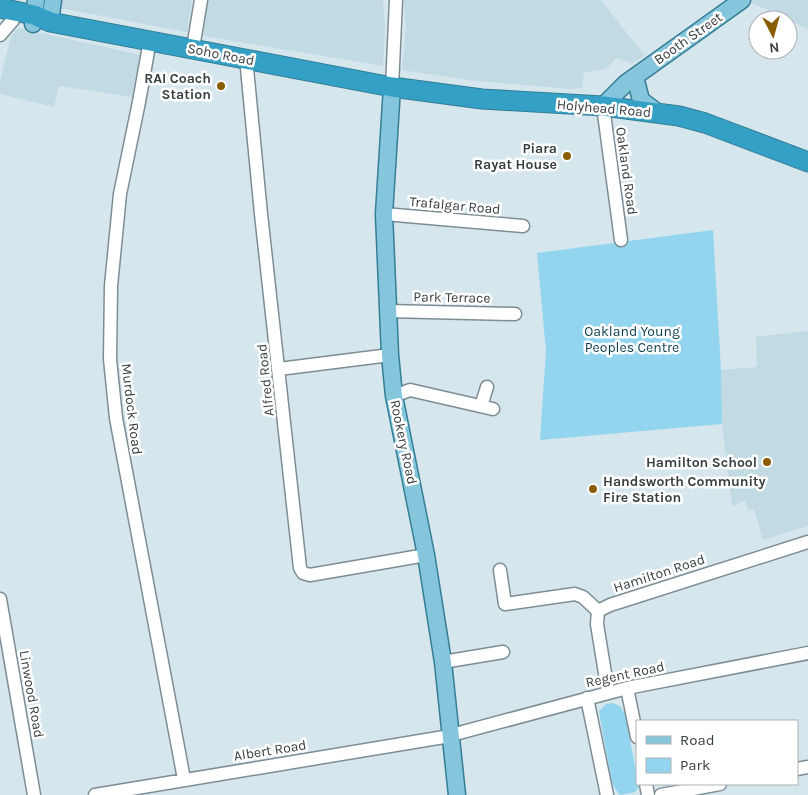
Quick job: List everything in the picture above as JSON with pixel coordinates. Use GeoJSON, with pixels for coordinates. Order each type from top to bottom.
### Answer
{"type":"FeatureCollection","features":[{"type":"Feature","properties":{"kind":"highway","name":"Soho Road"},"geometry":{"type":"LineString","coordinates":[[4,15],[38,15],[150,40],[392,86]]}},
{"type":"Feature","properties":{"kind":"highway","name":"Holyhead Road"},"geometry":{"type":"LineString","coordinates":[[392,86],[482,99],[603,106],[657,112],[705,122],[808,162]]}},
{"type":"Feature","properties":{"kind":"main road"},"geometry":{"type":"LineString","coordinates":[[38,15],[53,0]]}},
{"type":"Feature","properties":{"kind":"main road","name":"Booth Street"},"geometry":{"type":"LineString","coordinates":[[603,106],[635,77],[742,0]]}},
{"type":"Feature","properties":{"kind":"main road"},"geometry":{"type":"LineString","coordinates":[[635,77],[642,100],[657,112]]}},
{"type":"Feature","properties":{"kind":"main road","name":"Rookery Road"},"geometry":{"type":"LineString","coordinates":[[392,86],[384,214],[390,355],[394,396],[426,555],[443,662],[457,795]]}},
{"type":"Feature","properties":{"kind":"street"},"geometry":{"type":"LineString","coordinates":[[193,48],[201,0]]}},
{"type":"Feature","properties":{"kind":"street"},"geometry":{"type":"LineString","coordinates":[[392,86],[396,0]]}},
{"type":"Feature","properties":{"kind":"street"},"geometry":{"type":"LineString","coordinates":[[0,35],[4,15]]}},
{"type":"Feature","properties":{"kind":"street","name":"Murdock Road"},"geometry":{"type":"LineString","coordinates":[[150,40],[120,194],[111,286],[110,359],[116,418],[184,779]]}},
{"type":"Feature","properties":{"kind":"street","name":"Alfred Road"},"geometry":{"type":"LineString","coordinates":[[246,58],[261,214],[300,568],[303,573],[310,576],[426,555]]}},
{"type":"Feature","properties":{"kind":"street","name":"Oakland Road"},"geometry":{"type":"LineString","coordinates":[[603,106],[621,240]]}},
{"type":"Feature","properties":{"kind":"street","name":"Trafalgar Road"},"geometry":{"type":"LineString","coordinates":[[384,214],[523,226]]}},
{"type":"Feature","properties":{"kind":"street","name":"Park Terrace"},"geometry":{"type":"LineString","coordinates":[[388,311],[515,314]]}},
{"type":"Feature","properties":{"kind":"street"},"geometry":{"type":"LineString","coordinates":[[279,369],[390,355]]}},
{"type":"Feature","properties":{"kind":"street"},"geometry":{"type":"LineString","coordinates":[[394,396],[410,390],[487,408],[487,387]]}},
{"type":"Feature","properties":{"kind":"street","name":"Hamilton Road"},"geometry":{"type":"LineString","coordinates":[[598,610],[808,542]]}},
{"type":"Feature","properties":{"kind":"street"},"geometry":{"type":"LineString","coordinates":[[500,570],[505,604],[574,594],[583,597],[598,610],[597,624],[608,692]]}},
{"type":"Feature","properties":{"kind":"street","name":"Linwood Road"},"geometry":{"type":"LineString","coordinates":[[0,599],[6,670],[34,795]]}},
{"type":"Feature","properties":{"kind":"street"},"geometry":{"type":"LineString","coordinates":[[443,662],[503,652]]}},
{"type":"Feature","properties":{"kind":"street","name":"Regent Road"},"geometry":{"type":"LineString","coordinates":[[451,736],[608,692],[808,653]]}},
{"type":"Feature","properties":{"kind":"street"},"geometry":{"type":"LineString","coordinates":[[627,688],[636,732]]}},
{"type":"Feature","properties":{"kind":"street"},"geometry":{"type":"LineString","coordinates":[[587,698],[607,795]]}},
{"type":"Feature","properties":{"kind":"street","name":"Albert Road"},"geometry":{"type":"LineString","coordinates":[[95,795],[130,792],[184,779],[451,736]]}},
{"type":"Feature","properties":{"kind":"street"},"geometry":{"type":"LineString","coordinates":[[661,795],[715,785]]}},
{"type":"Feature","properties":{"kind":"shaded area"},"geometry":{"type":"Polygon","coordinates":[[[61,0],[192,0],[187,32],[60,8],[61,0]]]}},
{"type":"Feature","properties":{"kind":"shaded area"},"geometry":{"type":"Polygon","coordinates":[[[208,0],[383,0],[385,28],[383,66],[203,36],[208,0]]]}},
{"type":"Feature","properties":{"kind":"shaded area"},"geometry":{"type":"Polygon","coordinates":[[[404,0],[601,0],[645,56],[632,63],[616,58],[606,69],[584,73],[582,88],[571,89],[468,80],[402,70],[406,27],[404,0]]]}},
{"type":"Feature","properties":{"kind":"shaded area"},"geometry":{"type":"Polygon","coordinates":[[[753,0],[808,0],[808,29],[798,24],[798,10],[767,10],[750,2],[753,0]]]}},
{"type":"Feature","properties":{"kind":"shaded area"},"geometry":{"type":"Polygon","coordinates":[[[19,28],[140,55],[132,97],[59,86],[54,107],[0,94],[0,81],[11,36],[19,28]]]}},
{"type":"Feature","properties":{"kind":"shaded area","name":"Hamilton School"},"geometry":{"type":"Polygon","coordinates":[[[808,331],[808,526],[763,540],[754,509],[749,510],[745,501],[732,506],[722,424],[721,370],[757,367],[756,337],[808,331]]]}},
{"type":"Feature","properties":{"kind":"green space","name":"Oakland Young Peoples Centre"},"geometry":{"type":"Polygon","coordinates":[[[713,230],[721,370],[722,424],[540,440],[546,351],[537,253],[713,230]]]}},
{"type":"Feature","properties":{"kind":"green space"},"geometry":{"type":"Polygon","coordinates":[[[613,703],[620,706],[625,714],[636,771],[636,785],[639,787],[635,792],[620,795],[612,784],[599,711],[606,704],[613,703]]]}},
{"type":"Feature","properties":{"kind":"place","name":"RAI Coach Station"},"geometry":{"type":"Point","coordinates":[221,86]}},
{"type":"Feature","properties":{"kind":"place","name":"Piara Rayat House"},"geometry":{"type":"Point","coordinates":[567,156]}},
{"type":"Feature","properties":{"kind":"place","name":"Hamilton School"},"geometry":{"type":"Point","coordinates":[767,462]}},
{"type":"Feature","properties":{"kind":"place","name":"Handsworth Community Fire Station"},"geometry":{"type":"Point","coordinates":[593,489]}}]}
